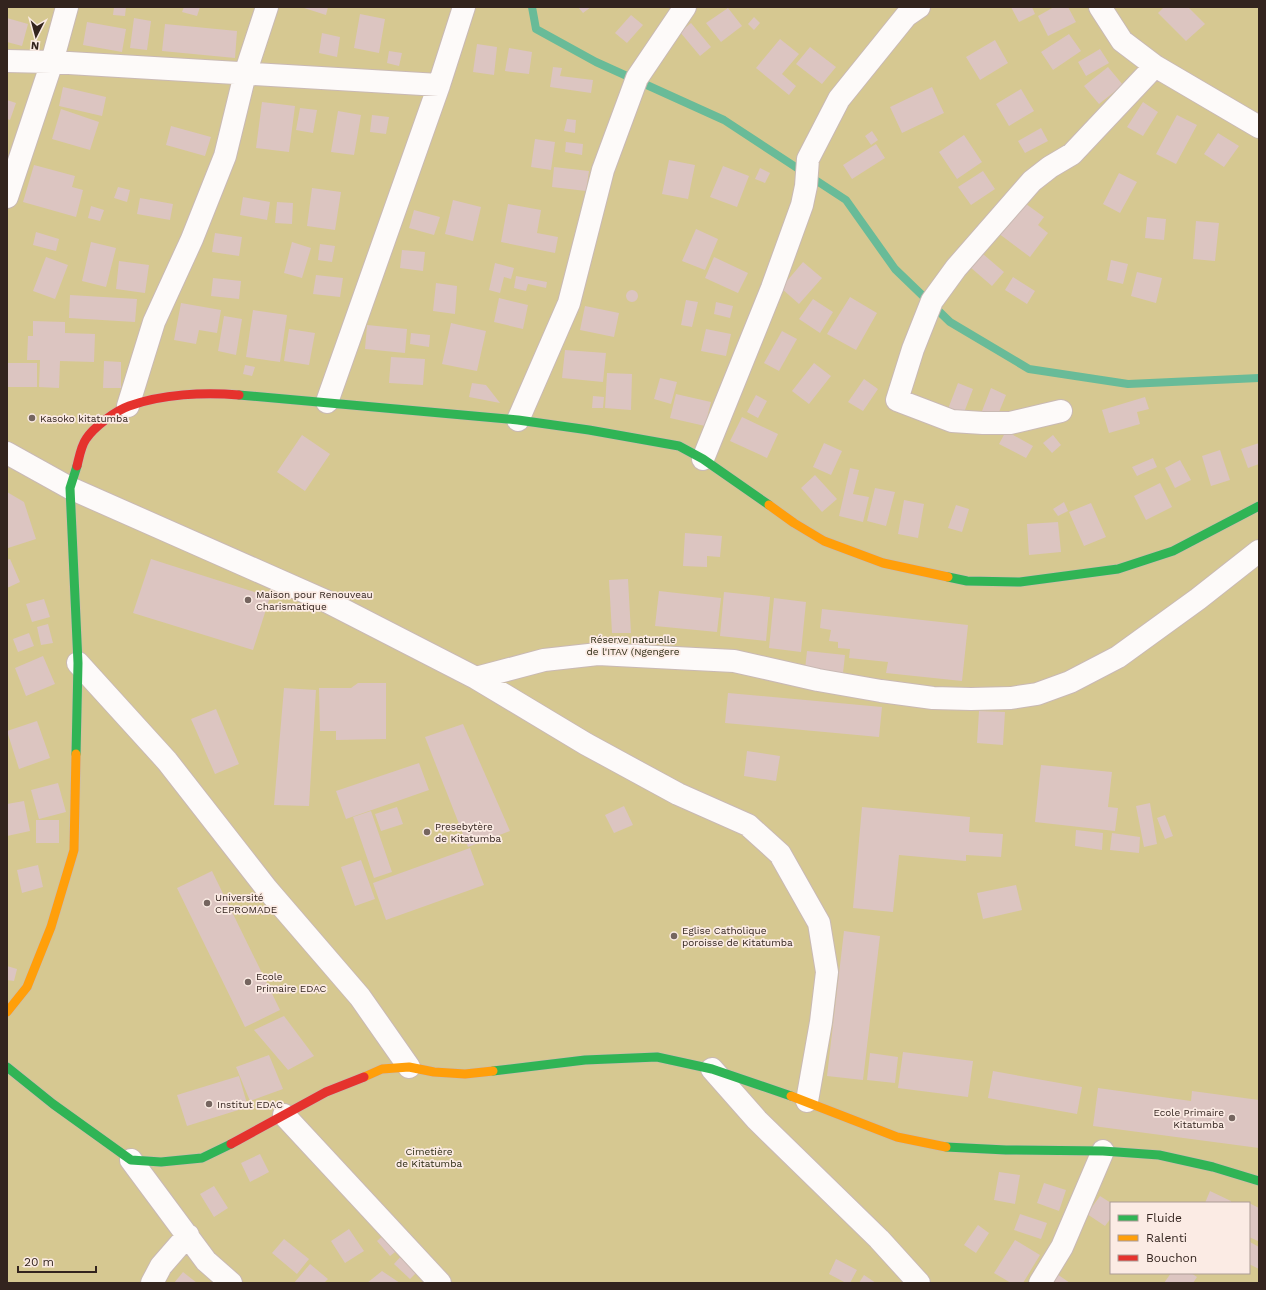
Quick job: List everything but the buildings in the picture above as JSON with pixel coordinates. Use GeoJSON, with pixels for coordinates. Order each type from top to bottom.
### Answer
{"type":"FeatureCollection","features":[{"type":"Feature","properties":{"kind":"street"},"geometry":{"type":"LineString","coordinates":[[7,196],[52,62],[67,7]]}},
{"type":"Feature","properties":{"kind":"street"},"geometry":{"type":"LineString","coordinates":[[128,406],[154,322],[192,239],[225,156],[245,74],[267,7]]}},
{"type":"Feature","properties":{"kind":"street"},"geometry":{"type":"LineString","coordinates":[[327,402],[440,85],[464,7]]}},
{"type":"Feature","properties":{"kind":"street"},"geometry":{"type":"LineString","coordinates":[[518,420],[568,303],[603,170],[637,78],[685,7]]}},
{"type":"Feature","properties":{"kind":"street"},"geometry":{"type":"LineString","coordinates":[[1100,7],[1122,41],[1155,66],[1259,127]]}},
{"type":"Feature","properties":{"kind":"street"},"geometry":{"type":"LineString","coordinates":[[703,459],[772,288],[802,205],[806,186],[808,159],[839,98],[908,10]]}},
{"type":"Feature","properties":{"kind":"street"},"geometry":{"type":"LineString","coordinates":[[7,61],[52,62],[440,85]]}},
{"type":"Feature","properties":{"kind":"street"},"geometry":{"type":"LineString","coordinates":[[1061,411],[1010,423],[952,421],[897,400],[913,349],[932,301],[956,268],[1032,181],[1050,167],[1072,154],[1155,66]]}},
{"type":"Feature","properties":{"kind":"street"},"geometry":{"type":"LineString","coordinates":[[7,1012],[27,987],[51,927],[74,850],[78,664],[70,488],[85,440],[103,421],[128,406],[163,397],[219,393],[518,420],[589,430],[679,446],[703,459],[794,523],[824,541],[883,563],[967,581],[1020,582],[1118,569],[1173,551],[1259,506]]}},
{"type":"Feature","properties":{"kind":"street"},"geometry":{"type":"LineString","coordinates":[[7,453],[70,488],[328,602],[476,678],[586,744],[678,794],[748,825],[780,854],[819,923],[827,972],[821,1022],[807,1101]]}},
{"type":"Feature","properties":{"kind":"street"},"geometry":{"type":"LineString","coordinates":[[476,678],[544,660],[598,654],[734,661],[818,680],[933,698],[1011,698],[1037,694],[1070,682],[1118,657],[1198,599],[1259,551]]}},
{"type":"Feature","properties":{"kind":"street"},"geometry":{"type":"LineString","coordinates":[[78,664],[167,761],[267,888],[360,998],[409,1067]]}},
{"type":"Feature","properties":{"kind":"street"},"geometry":{"type":"LineString","coordinates":[[131,1160],[160,1162],[202,1158],[228,1146],[326,1092],[382,1069],[409,1067],[434,1072],[465,1074],[585,1060],[657,1057],[712,1069],[807,1101],[898,1137],[944,1147],[1006,1150],[1103,1150],[1159,1155],[1213,1167],[1259,1181]]}},
{"type":"Feature","properties":{"kind":"street"},"geometry":{"type":"LineString","coordinates":[[7,1067],[53,1104],[131,1160],[206,1261],[231,1283]]}},
{"type":"Feature","properties":{"kind":"street"},"geometry":{"type":"LineString","coordinates":[[712,1069],[757,1120],[879,1239],[919,1283]]}},
{"type":"Feature","properties":{"kind":"street"},"geometry":{"type":"LineString","coordinates":[[284,1115],[439,1283]]}},
{"type":"Feature","properties":{"kind":"street"},"geometry":{"type":"LineString","coordinates":[[1040,1283],[1062,1247],[1103,1150]]}},
{"type":"Feature","properties":{"kind":"street"},"geometry":{"type":"LineString","coordinates":[[152,1283],[161,1266],[188,1235]]}},
{"type":"Feature","properties":{"kind":"green space","name":"Réserve naturelle de l'ITAV (Ngengere"},"geometry":{"type":"Polygon","coordinates":[[[7,7],[1259,7],[1259,1283],[7,1283],[7,7]]]}},
{"type":"Feature","properties":{"kind":"waterway"},"geometry":{"type":"LineString","coordinates":[[532,7],[536,29],[596,62],[724,120],[846,200],[895,269],[950,322],[1029,369],[1128,384],[1259,378]]}},
{"type":"Feature","properties":{"kind":"traffic: fast"},"geometry":{"type":"LineString","coordinates":[[239,395],[518,420],[589,430],[679,446],[703,459],[769,505]]}},
{"type":"Feature","properties":{"kind":"traffic: fast"},"geometry":{"type":"LineString","coordinates":[[76,754],[78,663],[70,488],[77,466]]}},
{"type":"Feature","properties":{"kind":"traffic: fast"},"geometry":{"type":"LineString","coordinates":[[948,577],[967,581],[1020,582],[1118,569],[1173,551],[1259,506]]}},
{"type":"Feature","properties":{"kind":"traffic: fast"},"geometry":{"type":"LineString","coordinates":[[493,1071],[585,1060],[657,1057],[712,1069],[791,1096]]}},
{"type":"Feature","properties":{"kind":"traffic: fast"},"geometry":{"type":"LineString","coordinates":[[7,1067],[53,1104],[131,1160],[161,1162],[202,1158],[231,1144]]}},
{"type":"Feature","properties":{"kind":"traffic: fast"},"geometry":{"type":"LineString","coordinates":[[946,1147],[1006,1150],[1103,1151],[1159,1155],[1213,1167],[1259,1181]]}},
{"type":"Feature","properties":{"kind":"traffic: slow"},"geometry":{"type":"LineString","coordinates":[[769,505],[794,523],[824,541],[883,563],[948,577]]}},
{"type":"Feature","properties":{"kind":"traffic: slow"},"geometry":{"type":"LineString","coordinates":[[7,1012],[27,987],[51,927],[74,850],[76,754]]}},
{"type":"Feature","properties":{"kind":"traffic: slow"},"geometry":{"type":"LineString","coordinates":[[364,1077],[382,1069],[409,1067],[434,1072],[465,1074],[493,1071]]}},
{"type":"Feature","properties":{"kind":"traffic: slow"},"geometry":{"type":"LineString","coordinates":[[791,1096],[897,1137],[946,1147]]}},
{"type":"Feature","properties":{"kind":"traffic: jam"},"geometry":{"type":"LineString","coordinates":[[77,466],[80,452],[86,439],[94,429],[123,408],[169,396],[198,394],[239,395]]}},
{"type":"Feature","properties":{"kind":"traffic: jam"},"geometry":{"type":"LineString","coordinates":[[231,1144],[326,1092],[364,1077]]}},
{"type":"Feature","properties":{"kind":"place","name":"Kasoko kitatumba"},"geometry":{"type":"Point","coordinates":[32,418]}},
{"type":"Feature","properties":{"kind":"place","name":"Maison pour Renouveau Charismatique"},"geometry":{"type":"Point","coordinates":[248,600]}},
{"type":"Feature","properties":{"kind":"place","name":"Presebytère de Kitatumba"},"geometry":{"type":"Point","coordinates":[427,832]}},
{"type":"Feature","properties":{"kind":"place","name":"Université CEPROMADE"},"geometry":{"type":"Point","coordinates":[207,903]}},
{"type":"Feature","properties":{"kind":"place","name":"Eglise Catholique poroisse de Kitatumba"},"geometry":{"type":"Point","coordinates":[674,936]}},
{"type":"Feature","properties":{"kind":"place","name":"Ecole Primaire EDAC"},"geometry":{"type":"Point","coordinates":[248,982]}},
{"type":"Feature","properties":{"kind":"place","name":"Institut EDAC"},"geometry":{"type":"Point","coordinates":[209,1104]}},
{"type":"Feature","properties":{"kind":"place","name":"Ecole Primaire Kitatumba"},"geometry":{"type":"Point","coordinates":[1232,1118]}},
{"type":"Feature","properties":{"kind":"park label","name":"Cimetière de Kitatumba"},"geometry":{"type":"Point","coordinates":[429,1156]}}]}
